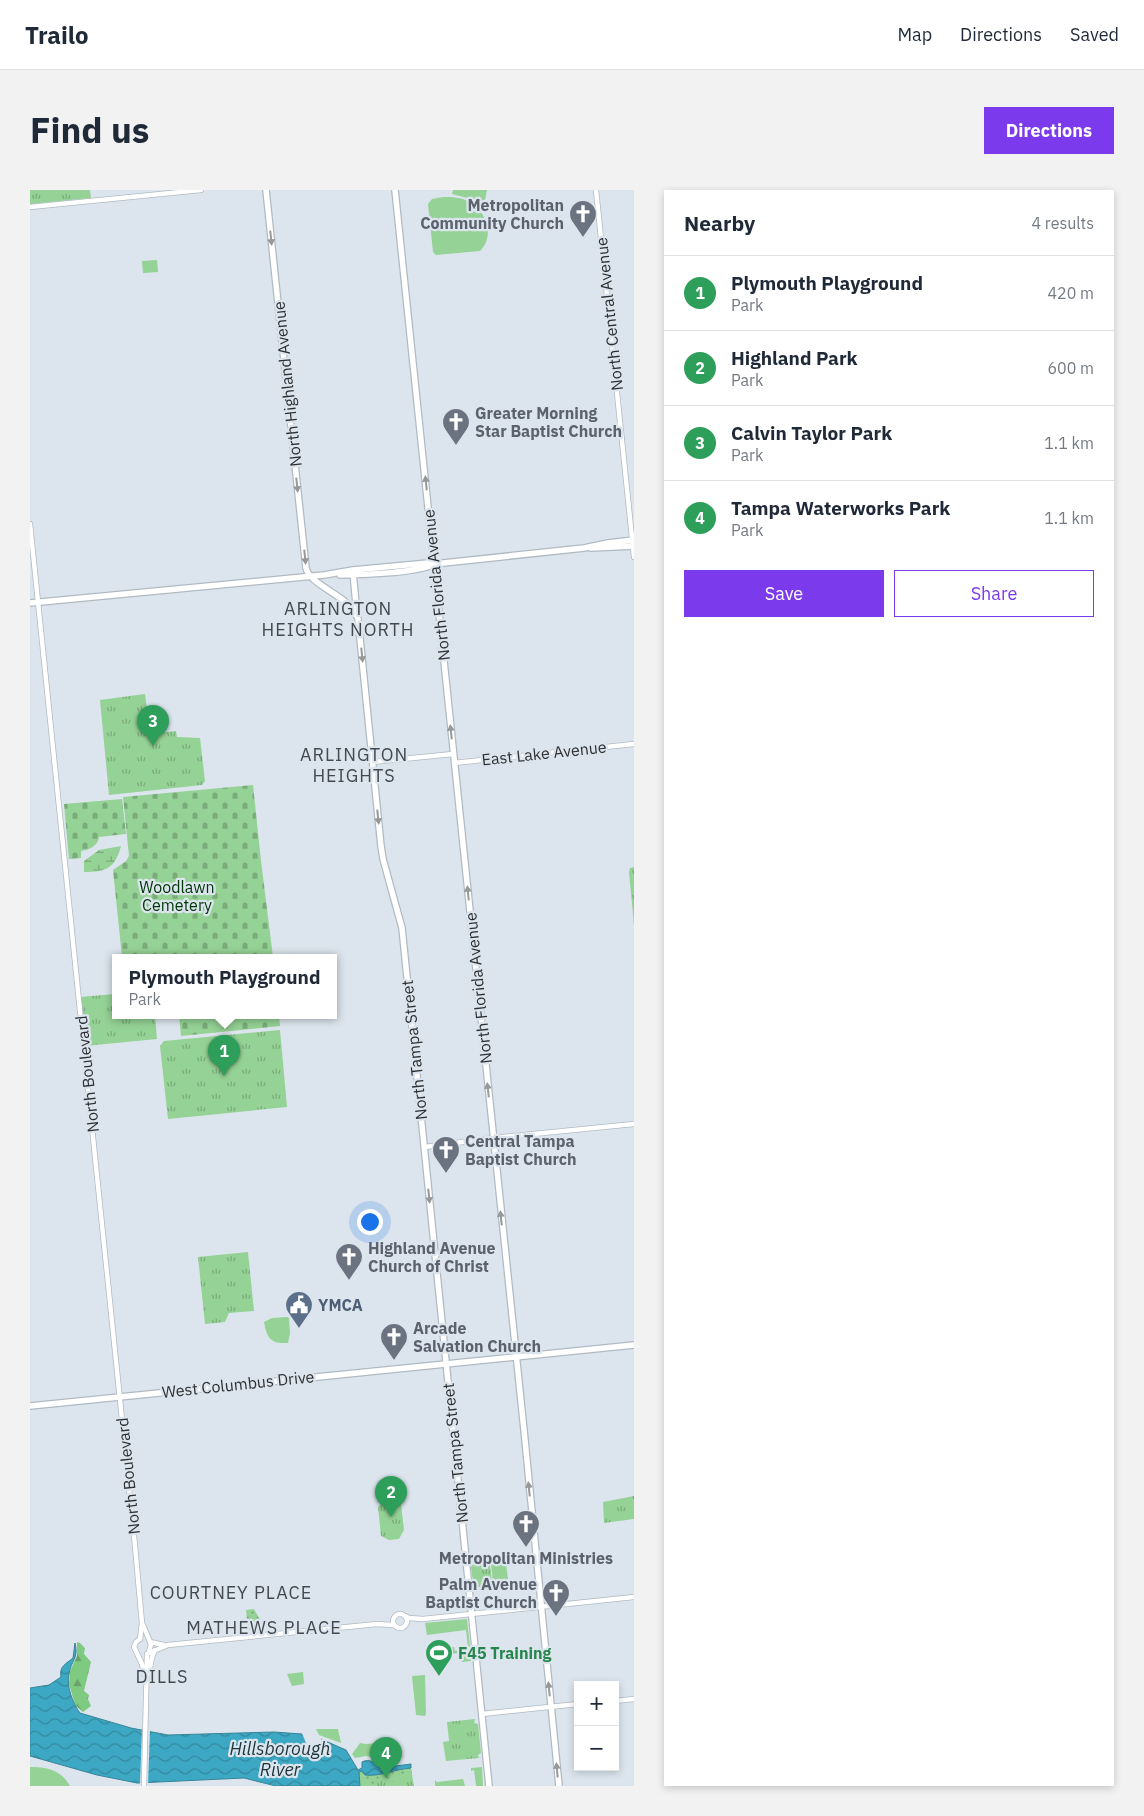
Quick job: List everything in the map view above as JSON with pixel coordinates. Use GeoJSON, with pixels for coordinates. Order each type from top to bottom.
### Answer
{"type":"FeatureCollection","features":[{"type":"Feature","properties":{"kind":"main road","name":"North Highland Avenue"},"geometry":{"type":"LineString","coordinates":[[266,190],[306,568],[310,576]]}},
{"type":"Feature","properties":{"kind":"main road","name":"North Florida Avenue"},"geometry":{"type":"LineString","coordinates":[[395,190],[559,1786]]}},
{"type":"Feature","properties":{"kind":"main road"},"geometry":{"type":"LineString","coordinates":[[30,603],[353,573],[428,562],[434,564],[584,548],[603,549],[633,543]]}},
{"type":"Feature","properties":{"kind":"main road","name":"North Tampa Street"},"geometry":{"type":"LineString","coordinates":[[353,573],[383,859],[402,928],[489,1786]]}},
{"type":"Feature","properties":{"kind":"main road"},"geometry":{"type":"LineString","coordinates":[[310,576],[346,603],[357,616]]}},
{"type":"Feature","properties":{"kind":"main road","name":"West Columbus Drive"},"geometry":{"type":"LineString","coordinates":[[30,1406],[634,1345]]}},
{"type":"Feature","properties":{"kind":"street"},"geometry":{"type":"LineString","coordinates":[[30,207],[201,190]]}},
{"type":"Feature","properties":{"kind":"street","name":"North Central Avenue"},"geometry":{"type":"LineString","coordinates":[[596,190],[634,557]]}},
{"type":"Feature","properties":{"kind":"street","name":"North Boulevard"},"geometry":{"type":"LineString","coordinates":[[30,524],[120,1396],[142,1623],[140,1639]]}},
{"type":"Feature","properties":{"kind":"street","name":"East Lake Avenue"},"geometry":{"type":"LineString","coordinates":[[454,763],[634,744]]}},
{"type":"Feature","properties":{"kind":"street"},"geometry":{"type":"LineString","coordinates":[[372,762],[453,754]]}},
{"type":"Feature","properties":{"kind":"street"},"geometry":{"type":"LineString","coordinates":[[425,1147],[493,1138],[634,1124]]}},
{"type":"Feature","properties":{"kind":"street"},"geometry":{"type":"LineString","coordinates":[[377,1624],[398,1614],[409,1618],[423,1619],[634,1597]]}},
{"type":"Feature","properties":{"kind":"street"},"geometry":{"type":"LineString","coordinates":[[405,1616],[407,1624]]}},
{"type":"Feature","properties":{"kind":"street"},"geometry":{"type":"LineString","coordinates":[[394,1617],[394,1625]]}},
{"type":"Feature","properties":{"kind":"street"},"geometry":{"type":"LineString","coordinates":[[138,1654],[148,1654],[164,1646],[377,1624],[394,1625],[401,1628],[423,1619]]}},
{"type":"Feature","properties":{"kind":"street","name":"North Boulevard"},"geometry":{"type":"LineString","coordinates":[[142,1623],[149,1641]]}},
{"type":"Feature","properties":{"kind":"street"},"geometry":{"type":"LineString","coordinates":[[147,1682],[134,1647],[136,1642],[143,1638],[164,1646]]}},
{"type":"Feature","properties":{"kind":"street"},"geometry":{"type":"LineString","coordinates":[[144,1786],[148,1654],[151,1649],[149,1641]]}},
{"type":"Feature","properties":{"kind":"street"},"geometry":{"type":"LineString","coordinates":[[147,1682],[155,1650]]}},
{"type":"Feature","properties":{"kind":"street"},"geometry":{"type":"LineString","coordinates":[[619,1700],[634,1699]]}},
{"type":"Feature","properties":{"kind":"street"},"geometry":{"type":"LineString","coordinates":[[482,1714],[574,1704]]}},
{"type":"Feature","properties":{"kind":"green space"},"geometry":{"type":"Polygon","coordinates":[[[30,190],[90,190],[91,198],[30,204],[30,190]]]}},
{"type":"Feature","properties":{"kind":"green space"},"geometry":{"type":"Polygon","coordinates":[[[453,190],[487,190],[483,202],[452,194],[453,190]]]}},
{"type":"Feature","properties":{"kind":"green space"},"geometry":{"type":"Polygon","coordinates":[[[443,197],[463,199],[480,211],[487,225],[488,232],[485,245],[480,251],[436,255],[433,252],[428,204],[432,199],[443,197]]]}},
{"type":"Feature","properties":{"kind":"green space"},"geometry":{"type":"Polygon","coordinates":[[[157,260],[158,272],[143,273],[142,261],[157,260]]]}},
{"type":"Feature","properties":{"kind":"green space"},"geometry":{"type":"Polygon","coordinates":[[[145,694],[150,734],[176,731],[177,737],[200,738],[205,781],[202,785],[109,795],[100,700],[145,694]]]}},
{"type":"Feature","properties":{"kind":"green space","name":"Woodlawn Cemetery"},"geometry":{"type":"Polygon","coordinates":[[[253,785],[273,954],[122,954],[113,870],[126,861],[129,856],[123,797],[253,785]]]}},
{"type":"Feature","properties":{"kind":"green space"},"geometry":{"type":"Polygon","coordinates":[[[122,799],[126,834],[99,837],[93,847],[81,851],[81,858],[69,859],[64,804],[122,799]]]}},
{"type":"Feature","properties":{"kind":"green space"},"geometry":{"type":"Polygon","coordinates":[[[121,846],[116,859],[109,867],[99,871],[84,872],[84,861],[99,850],[121,846]]]}},
{"type":"Feature","properties":{"kind":"green space"},"geometry":{"type":"Polygon","coordinates":[[[634,867],[634,925],[629,872],[630,868],[634,867]]]}},
{"type":"Feature","properties":{"kind":"green space"},"geometry":{"type":"Polygon","coordinates":[[[112,994],[112,1019],[155,1019],[157,1039],[85,1046],[80,997],[112,994]]]}},
{"type":"Feature","properties":{"kind":"green space"},"geometry":{"type":"Polygon","coordinates":[[[179,1019],[279,1019],[280,1026],[181,1036],[179,1019]]]}},
{"type":"Feature","properties":{"kind":"green space"},"geometry":{"type":"Polygon","coordinates":[[[280,1030],[287,1107],[168,1119],[160,1046],[164,1041],[280,1030]]]}},
{"type":"Feature","properties":{"kind":"green space"},"geometry":{"type":"Polygon","coordinates":[[[248,1252],[254,1311],[229,1313],[225,1322],[205,1324],[198,1257],[248,1252]]]}},
{"type":"Feature","properties":{"kind":"green space"},"geometry":{"type":"Polygon","coordinates":[[[272,1318],[289,1318],[290,1333],[288,1343],[270,1339],[264,1322],[272,1318]]]}},
{"type":"Feature","properties":{"kind":"green space"},"geometry":{"type":"Polygon","coordinates":[[[634,1496],[634,1519],[604,1523],[603,1502],[634,1496]]]}},
{"type":"Feature","properties":{"kind":"green space"},"geometry":{"type":"Polygon","coordinates":[[[394,1500],[401,1504],[404,1530],[399,1539],[389,1540],[381,1536],[378,1507],[383,1502],[394,1500]]]}},
{"type":"Feature","properties":{"kind":"green space"},"geometry":{"type":"Polygon","coordinates":[[[509,1561],[510,1566],[506,1564],[508,1579],[493,1580],[491,1565],[471,1567],[471,1565],[509,1561]]]}},
{"type":"Feature","properties":{"kind":"green space"},"geometry":{"type":"Polygon","coordinates":[[[490,1565],[492,1581],[488,1585],[474,1588],[471,1567],[490,1565]]]}},
{"type":"Feature","properties":{"kind":"green space"},"geometry":{"type":"Polygon","coordinates":[[[254,1609],[262,1623],[258,1625],[260,1629],[248,1630],[246,1610],[254,1609]]]}},
{"type":"Feature","properties":{"kind":"green space"},"geometry":{"type":"Polygon","coordinates":[[[467,1619],[470,1647],[468,1647],[466,1630],[427,1635],[425,1623],[467,1619]]]}},
{"type":"Feature","properties":{"kind":"green space"},"geometry":{"type":"Polygon","coordinates":[[[77,1642],[85,1648],[84,1654],[91,1662],[84,1691],[89,1695],[88,1699],[91,1706],[83,1712],[75,1705],[69,1684],[70,1671],[77,1656],[77,1642]]]}},
{"type":"Feature","properties":{"kind":"green space"},"geometry":{"type":"Polygon","coordinates":[[[435,1647],[436,1649],[454,1647],[455,1651],[470,1649],[471,1661],[462,1662],[461,1654],[459,1653],[437,1655],[435,1647]]]}},
{"type":"Feature","properties":{"kind":"green space"},"geometry":{"type":"Polygon","coordinates":[[[303,1672],[304,1684],[292,1686],[287,1674],[303,1672]]]}},
{"type":"Feature","properties":{"kind":"green space"},"geometry":{"type":"Polygon","coordinates":[[[425,1675],[426,1714],[425,1716],[416,1715],[412,1676],[425,1675]]]}},
{"type":"Feature","properties":{"kind":"green space"},"geometry":{"type":"Polygon","coordinates":[[[475,1719],[474,1723],[478,1724],[481,1753],[478,1755],[479,1758],[446,1761],[443,1742],[449,1741],[447,1722],[475,1719]]]}},
{"type":"Feature","properties":{"kind":"green space"},"geometry":{"type":"Polygon","coordinates":[[[316,1729],[338,1729],[341,1743],[319,1735],[316,1729]]]}},
{"type":"Feature","properties":{"kind":"green space"},"geometry":{"type":"Polygon","coordinates":[[[378,1741],[380,1750],[378,1751],[381,1757],[377,1759],[366,1756],[355,1758],[352,1754],[360,1743],[378,1743],[378,1741]]]}},
{"type":"Feature","properties":{"kind":"green space"},"geometry":{"type":"Polygon","coordinates":[[[30,1767],[53,1770],[62,1776],[70,1786],[30,1786],[30,1767]]]}},
{"type":"Feature","properties":{"kind":"green space"},"geometry":{"type":"Polygon","coordinates":[[[482,1767],[483,1786],[476,1786],[474,1770],[471,1771],[471,1768],[482,1767]]]}},
{"type":"Feature","properties":{"kind":"green space"},"geometry":{"type":"Polygon","coordinates":[[[411,1768],[414,1786],[360,1786],[358,1772],[380,1773],[411,1768]]]}},
{"type":"Feature","properties":{"kind":"green space"},"geometry":{"type":"Polygon","coordinates":[[[411,1768],[412,1774],[396,1776],[393,1782],[385,1780],[384,1773],[411,1768]]]}},
{"type":"Feature","properties":{"kind":"green space"},"geometry":{"type":"Polygon","coordinates":[[[361,1771],[370,1776],[383,1773],[383,1780],[374,1785],[366,1784],[361,1771]]]}},
{"type":"Feature","properties":{"kind":"green space"},"geometry":{"type":"Polygon","coordinates":[[[463,1779],[465,1786],[435,1786],[435,1780],[437,1782],[463,1779]]]}},
{"type":"Feature","properties":{"kind":"water","name":"Hillsborough River"},"geometry":{"type":"Polygon","coordinates":[[[75,1643],[76,1653],[70,1669],[68,1684],[75,1705],[80,1713],[131,1728],[168,1735],[274,1732],[302,1734],[321,1739],[346,1750],[358,1770],[362,1768],[362,1762],[368,1761],[381,1768],[411,1764],[411,1768],[376,1775],[365,1775],[362,1771],[359,1772],[360,1786],[276,1786],[244,1778],[137,1783],[97,1775],[30,1756],[30,1688],[49,1685],[61,1677],[62,1668],[73,1658],[75,1643]]]}},
{"type":"Feature","properties":{"kind":"pier"},"geometry":{"type":"Polygon","coordinates":[[[142,1728],[150,1729],[148,1785],[140,1785],[142,1728]]]}},
{"type":"Feature","properties":{"kind":"pier"},"geometry":{"type":"Polygon","coordinates":[[[301,1731],[320,1736],[323,1743],[309,1750],[301,1731]]]}},
{"type":"Feature","properties":{"kind":"place","name":"Metropolitan Community Church"},"geometry":{"type":"Point","coordinates":[583,238]}},
{"type":"Feature","properties":{"kind":"place","name":"Greater Morning Star Baptist Church"},"geometry":{"type":"Point","coordinates":[456,446]}},
{"type":"Feature","properties":{"kind":"place","name":"Calvin Taylor Park"},"geometry":{"type":"Point","coordinates":[153,746]}},
{"type":"Feature","properties":{"kind":"place","name":"Plymouth Playground"},"geometry":{"type":"Point","coordinates":[224,1076]}},
{"type":"Feature","properties":{"kind":"place","name":"Central Tampa Baptist Church"},"geometry":{"type":"Point","coordinates":[446,1174]}},
{"type":"Feature","properties":{"kind":"place","name":"Highland Avenue Church of Christ"},"geometry":{"type":"Point","coordinates":[349,1281]}},
{"type":"Feature","properties":{"kind":"place","name":"YMCA"},"geometry":{"type":"Point","coordinates":[299,1329]}},
{"type":"Feature","properties":{"kind":"place","name":"Arcade Salvation Church"},"geometry":{"type":"Point","coordinates":[394,1361]}},
{"type":"Feature","properties":{"kind":"place","name":"Highland Park"},"geometry":{"type":"Point","coordinates":[391,1517]}},
{"type":"Feature","properties":{"kind":"place","name":"Metropolitan Ministries"},"geometry":{"type":"Point","coordinates":[526,1548]}},
{"type":"Feature","properties":{"kind":"place","name":"Palm Avenue Baptist Church"},"geometry":{"type":"Point","coordinates":[556,1617]}},
{"type":"Feature","properties":{"kind":"place","name":"F45 Training"},"geometry":{"type":"Point","coordinates":[439,1677]}},
{"type":"Feature","properties":{"kind":"place","name":"Tampa Waterworks Park"},"geometry":{"type":"Point","coordinates":[386,1778]}},
{"type":"Feature","properties":{"kind":"district","name":"ARLINGTON HEIGHTS NORTH"},"geometry":{"type":"Point","coordinates":[338,619]}},
{"type":"Feature","properties":{"kind":"district","name":"ARLINGTON HEIGHTS"},"geometry":{"type":"Point","coordinates":[354,765]}},
{"type":"Feature","properties":{"kind":"district","name":"COURTNEY PLACE"},"geometry":{"type":"Point","coordinates":[231,1593]}},
{"type":"Feature","properties":{"kind":"district","name":"MATHEWS PLACE"},"geometry":{"type":"Point","coordinates":[264,1628]}},
{"type":"Feature","properties":{"kind":"district","name":"DILLS"},"geometry":{"type":"Point","coordinates":[162,1677]}}]}
